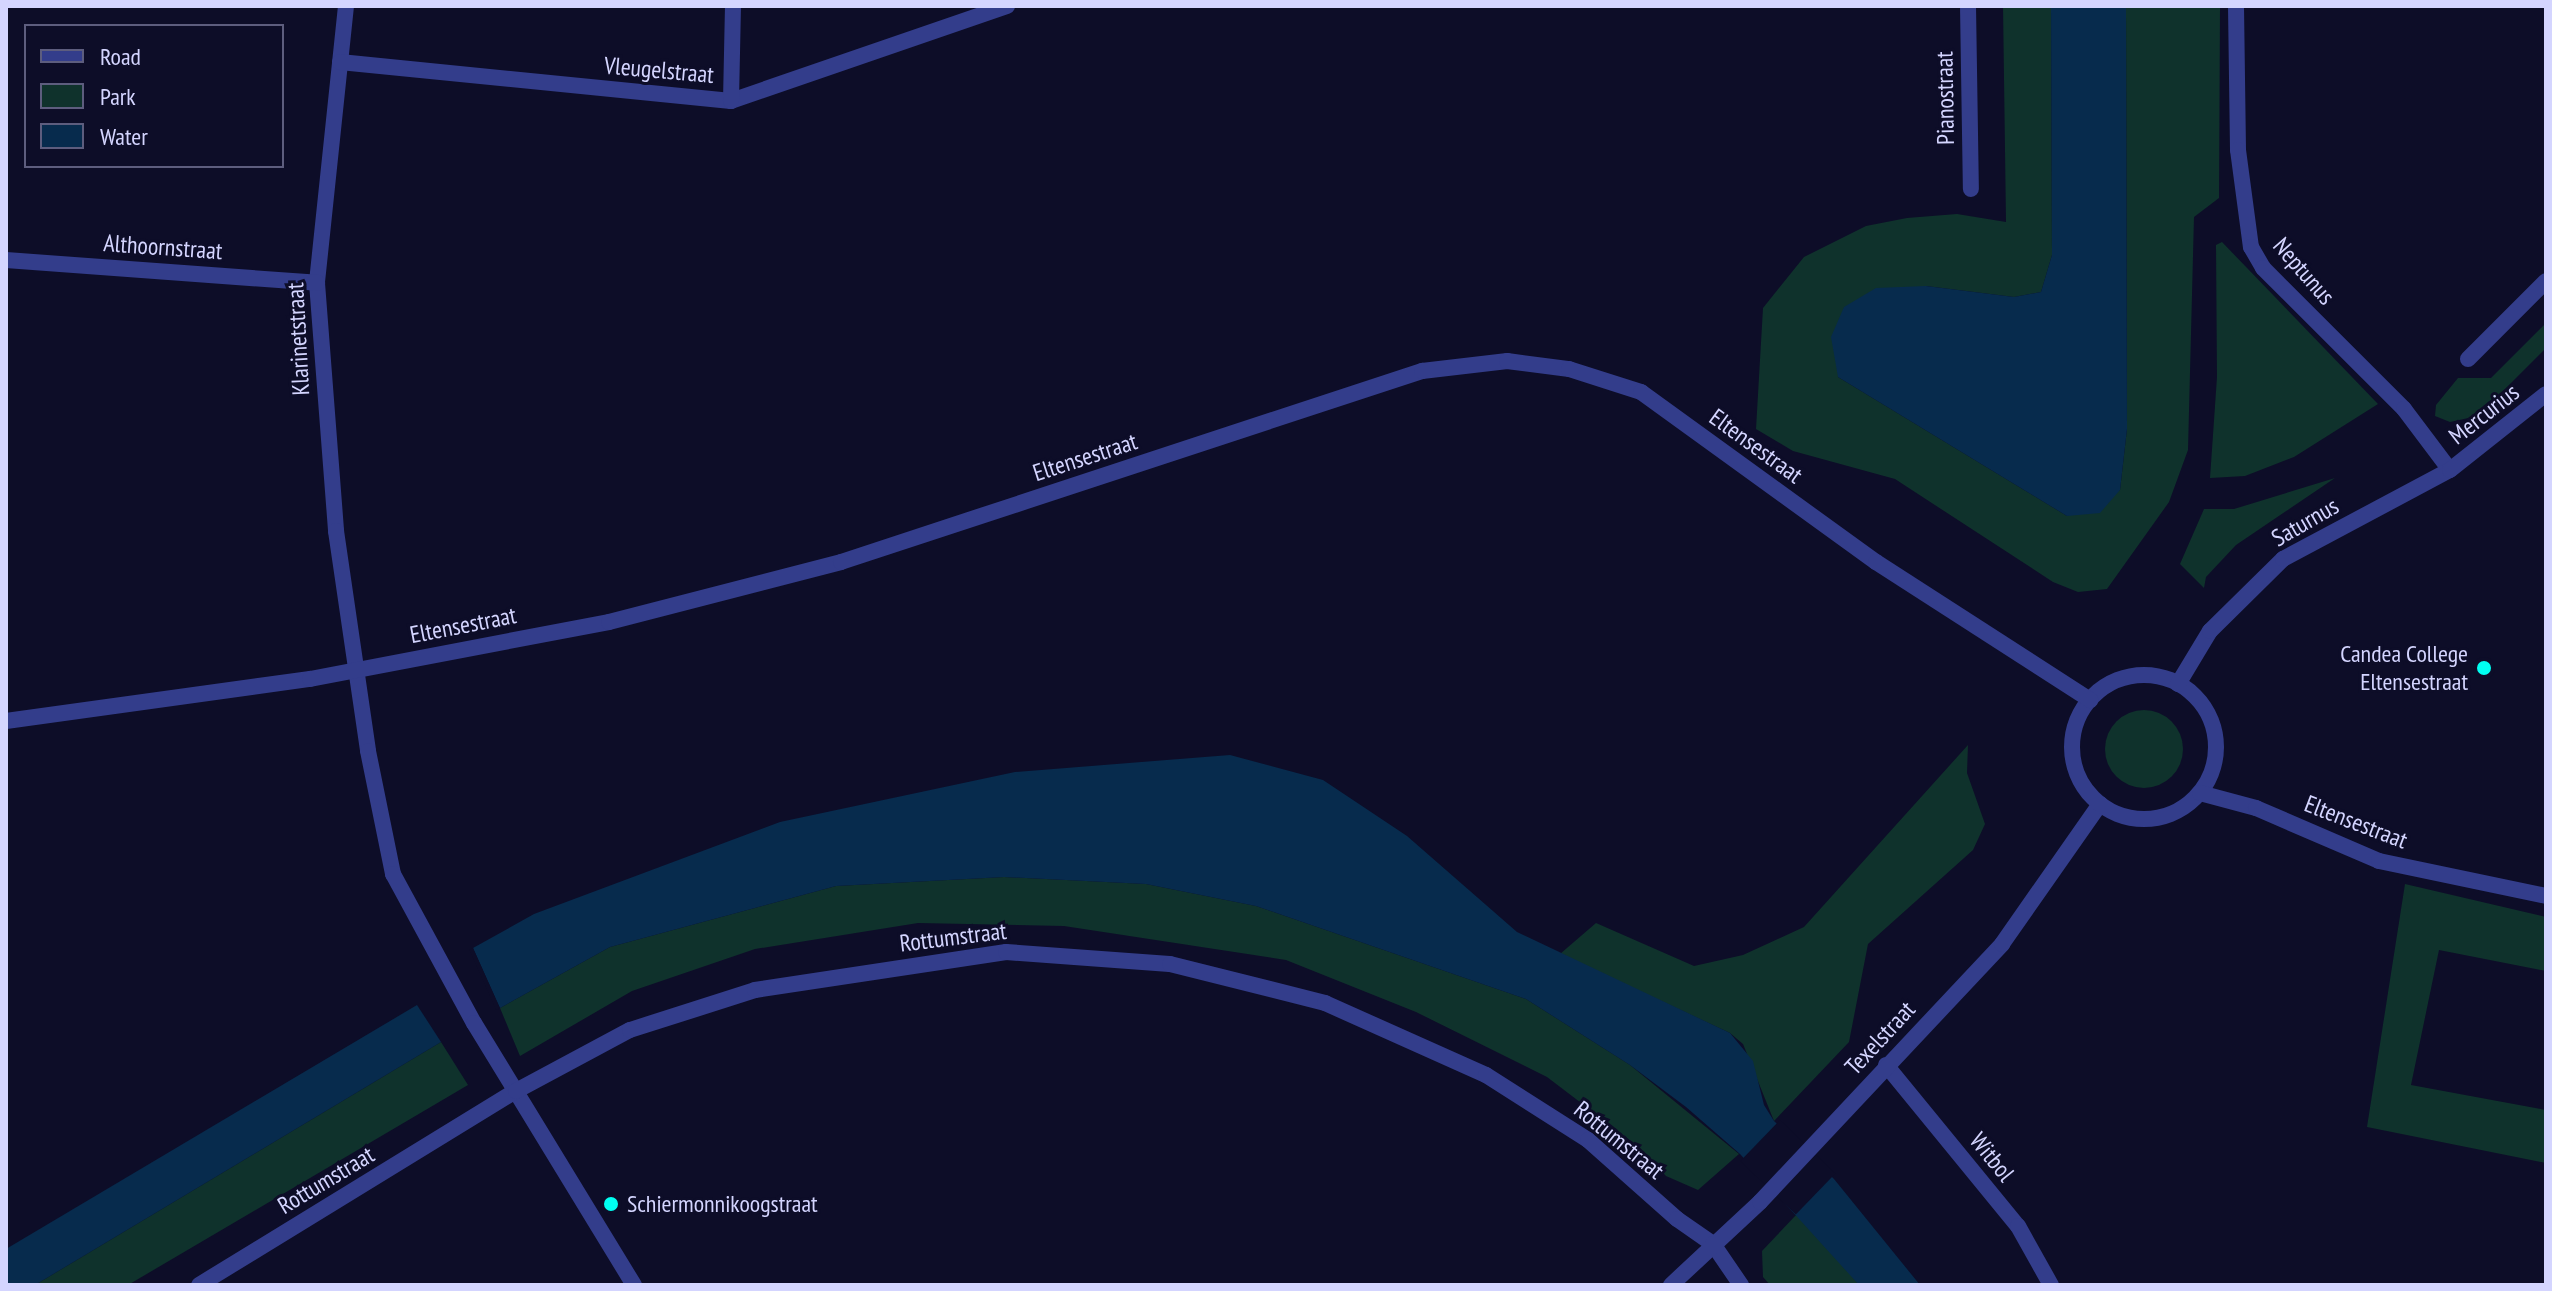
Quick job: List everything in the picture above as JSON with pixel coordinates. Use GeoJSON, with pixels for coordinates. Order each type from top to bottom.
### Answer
{"type":"FeatureCollection","features":[{"type":"Feature","properties":{"kind":"street","name":"Klarinetstraat"},"geometry":{"type":"LineString","coordinates":[[346,6],[317,283],[336,531],[356,669]]}},
{"type":"Feature","properties":{"kind":"street"},"geometry":{"type":"LineString","coordinates":[[731,101],[733,6]]}},
{"type":"Feature","properties":{"kind":"street","name":"Vleugelstraat"},"geometry":{"type":"LineString","coordinates":[[340,62],[731,101],[1007,6]]}},
{"type":"Feature","properties":{"kind":"street","name":"Pianostraat"},"geometry":{"type":"LineString","coordinates":[[1968,6],[1971,189]]}},
{"type":"Feature","properties":{"kind":"street","name":"Neptunus"},"geometry":{"type":"LineString","coordinates":[[2236,6],[2238,150],[2251,247],[2263,268],[2404,409],[2450,470]]}},
{"type":"Feature","properties":{"kind":"street","name":"Althoornstraat"},"geometry":{"type":"LineString","coordinates":[[6,260],[317,283]]}},
{"type":"Feature","properties":{"kind":"street"},"geometry":{"type":"LineString","coordinates":[[2468,359],[2546,281]]}},
{"type":"Feature","properties":{"kind":"street","name":"Eltensestraat"},"geometry":{"type":"LineString","coordinates":[[6,721],[356,669],[609,622],[841,562],[1422,371],[1507,361],[1569,369],[1641,392],[1876,562],[2090,700]]}},
{"type":"Feature","properties":{"kind":"street","name":"Mercurius"},"geometry":{"type":"LineString","coordinates":[[2450,470],[2546,394]]}},
{"type":"Feature","properties":{"kind":"street","name":"Saturnus"},"geometry":{"type":"LineString","coordinates":[[2178,684],[2210,631],[2283,559],[2450,470]]}},
{"type":"Feature","properties":{"kind":"street"},"geometry":{"type":"LineString","coordinates":[[356,669],[393,874],[516,1091],[634,1285]]}},
{"type":"Feature","properties":{"kind":"street"},"geometry":{"type":"LineString","coordinates":[[2135,675],[2178,684],[2202,704],[2215,733],[2214,765],[2200,793],[2176,812],[2157,818],[2128,817],[2100,804],[2084,787],[2073,754],[2077,720],[2090,700],[2114,681],[2135,675]]}},
{"type":"Feature","properties":{"kind":"street","name":"Eltensestraat"},"geometry":{"type":"LineString","coordinates":[[2200,793],[2256,808],[2379,861],[2546,896]]}},
{"type":"Feature","properties":{"kind":"street","name":"Texelstraat"},"geometry":{"type":"LineString","coordinates":[[1671,1285],[1760,1202],[2002,944],[2100,804]]}},
{"type":"Feature","properties":{"kind":"street","name":"Rottumstraat"},"geometry":{"type":"LineString","coordinates":[[199,1285],[516,1091],[630,1030],[755,990],[1006,952],[1170,964],[1325,1003],[1486,1075],[1588,1140],[1677,1219],[1713,1244]]}},
{"type":"Feature","properties":{"kind":"street","name":"Witbol"},"geometry":{"type":"LineString","coordinates":[[1886,1065],[2018,1226],[2051,1285]]}},
{"type":"Feature","properties":{"kind":"street"},"geometry":{"type":"LineString","coordinates":[[1713,1244],[1741,1285]]}},
{"type":"Feature","properties":{"kind":"green space"},"geometry":{"type":"Polygon","coordinates":[[[2003,6],[2051,6],[2052,255],[2041,292],[2014,297],[1926,286],[1838,377],[2067,516],[2120,490],[2127,429],[2126,6],[2220,6],[2219,198],[2194,217],[2188,450],[2169,502],[2107,589],[2078,592],[2053,582],[1895,479],[1793,451],[1756,429],[1763,308],[1804,257],[1866,226],[1907,218],[1957,214],[2006,222],[2003,6]]]}},
{"type":"Feature","properties":{"kind":"green space"},"geometry":{"type":"Polygon","coordinates":[[[2222,242],[2378,404],[2294,457],[2245,476],[2210,478],[2217,377],[2216,245],[2222,242]]]}},
{"type":"Feature","properties":{"kind":"green space"},"geometry":{"type":"Polygon","coordinates":[[[2546,323],[2546,348],[2490,404],[2473,417],[2450,422],[2435,416],[2436,405],[2458,378],[2491,378],[2546,323]]]}},
{"type":"Feature","properties":{"kind":"green space"},"geometry":{"type":"Polygon","coordinates":[[[2335,478],[2236,545],[2206,577],[2204,588],[2180,564],[2204,509],[2234,509],[2335,478]]]}},
{"type":"Feature","properties":{"kind":"green space"},"geometry":{"type":"Polygon","coordinates":[[[2144,710],[2159,713],[2172,721],[2180,734],[2183,749],[2180,764],[2172,777],[2159,785],[2144,788],[2129,785],[2116,777],[2108,764],[2105,749],[2108,734],[2116,721],[2129,713],[2144,710]]]}},
{"type":"Feature","properties":{"kind":"green space"},"geometry":{"type":"Polygon","coordinates":[[[1968,745],[1967,773],[1985,824],[1973,850],[1868,944],[1849,1042],[1774,1121],[1743,1044],[1730,1033],[1560,954],[1596,923],[1694,966],[1743,955],[1804,927],[1968,745]]]}},
{"type":"Feature","properties":{"kind":"green space"},"geometry":{"type":"Polygon","coordinates":[[[1004,877],[1146,884],[1256,906],[1526,999],[1630,1065],[1739,1154],[1698,1190],[1666,1176],[1639,1147],[1547,1077],[1416,1012],[1286,960],[1064,926],[918,923],[755,949],[632,991],[520,1056],[500,1008],[610,947],[836,886],[1004,877]]]}},
{"type":"Feature","properties":{"kind":"green space"},"geometry":{"type":"Polygon","coordinates":[[[2405,884],[2546,917],[2546,971],[2439,950],[2411,1085],[2546,1110],[2546,1163],[2367,1127],[2405,884]]]}},
{"type":"Feature","properties":{"kind":"green space"},"geometry":{"type":"Polygon","coordinates":[[[441,1042],[468,1085],[128,1285],[35,1285],[441,1042]]]}},
{"type":"Feature","properties":{"kind":"green space"},"geometry":{"type":"Polygon","coordinates":[[[1797,1214],[1859,1285],[1770,1285],[1763,1277],[1762,1251],[1797,1214]]]}},
{"type":"Feature","properties":{"kind":"water"},"geometry":{"type":"Polygon","coordinates":[[[2051,6],[2126,6],[2127,429],[2120,490],[2100,513],[2067,516],[1838,377],[1831,337],[1844,307],[1876,288],[1926,286],[2014,297],[2041,292],[2052,255],[2051,6]]]}},
{"type":"Feature","properties":{"kind":"water"},"geometry":{"type":"Polygon","coordinates":[[[1230,755],[1323,780],[1407,836],[1517,932],[1730,1033],[1753,1061],[1764,1105],[1774,1121],[1834,1179],[1920,1285],[1859,1285],[1740,1154],[1686,1107],[1630,1065],[1526,999],[1256,906],[1146,884],[1004,877],[836,886],[610,947],[500,1008],[473,948],[534,914],[780,822],[1015,772],[1230,755]]]}},
{"type":"Feature","properties":{"kind":"water"},"geometry":{"type":"Polygon","coordinates":[[[417,1005],[441,1042],[35,1285],[6,1285],[6,1249],[417,1005]]]}},
{"type":"Feature","properties":{"kind":"pier"},"geometry":{"type":"Polygon","coordinates":[[[473,948],[500,1008],[496,1010],[469,950],[473,948]]]}},
{"type":"Feature","properties":{"kind":"pier"},"geometry":{"type":"Polygon","coordinates":[[[1780,1120],[1835,1173],[1796,1214],[1740,1161],[1780,1120]]]}},
{"type":"Feature","properties":{"kind":"place","name":"Candea College Eltensestraat"},"geometry":{"type":"Point","coordinates":[2484,668]}},
{"type":"Feature","properties":{"kind":"place","name":"Schiermonnikoogstraat"},"geometry":{"type":"Point","coordinates":[611,1204]}}]}
